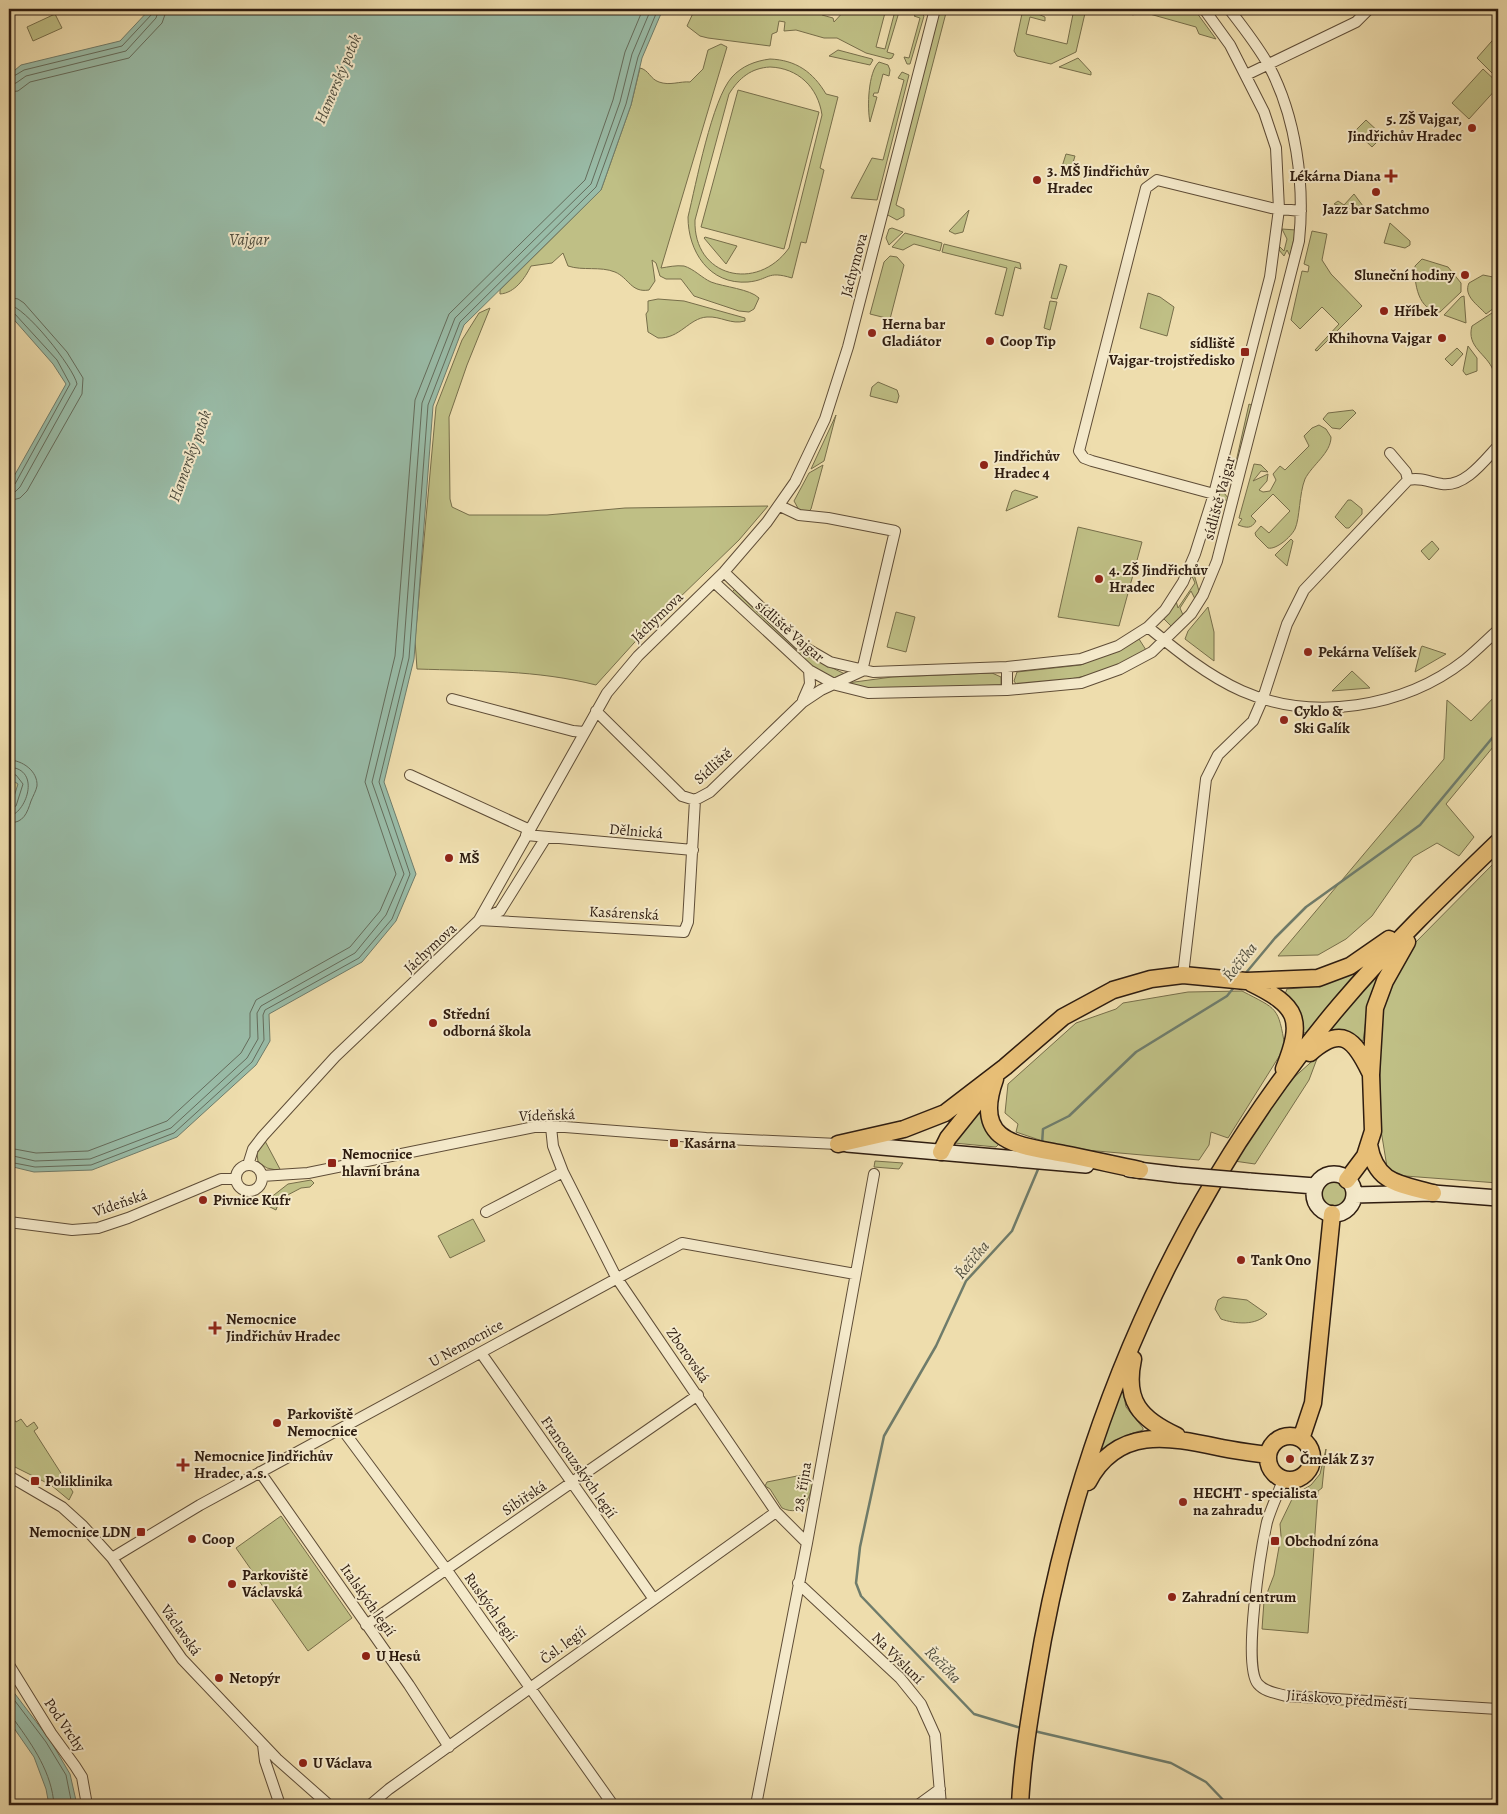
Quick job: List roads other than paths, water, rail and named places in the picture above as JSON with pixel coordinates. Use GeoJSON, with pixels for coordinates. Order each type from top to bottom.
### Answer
{"type":"FeatureCollection","features":[{"type":"Feature","properties":{"kind":"main road"},"geometry":{"type":"LineString","coordinates":[[1020,1805],[1026,1739],[1044,1627],[1071,1515],[1090,1452],[1140,1325],[1186,1228],[1230,1156],[1276,1089],[1339,1006],[1424,915],[1498,842]]}},
{"type":"Feature","properties":{"kind":"main road"},"geometry":{"type":"LineString","coordinates":[[838,1144],[904,1129],[945,1114],[1000,1073],[1063,1017],[1093,999],[1126,985],[1151,979],[1183,975],[1246,981],[1307,980],[1341,971],[1374,952],[1424,915]]}},
{"type":"Feature","properties":{"kind":"main road"},"geometry":{"type":"LineString","coordinates":[[1347,1180],[1365,1156],[1373,1131],[1371,1075],[1373,1019],[1378,997],[1385,981],[1424,915]]}},
{"type":"Feature","properties":{"kind":"main road"},"geometry":{"type":"LineString","coordinates":[[1246,981],[1280,998],[1294,1018],[1295,1032],[1292,1051],[1276,1089]]}},
{"type":"Feature","properties":{"kind":"main road"},"geometry":{"type":"LineString","coordinates":[[1291,1069],[1321,1044],[1328,1040],[1342,1038],[1357,1046],[1371,1075]]}},
{"type":"Feature","properties":{"kind":"main road"},"geometry":{"type":"LineString","coordinates":[[941,1152],[948,1138],[1000,1073]]}},
{"type":"Feature","properties":{"kind":"main road"},"geometry":{"type":"LineString","coordinates":[[1000,1073],[990,1092],[990,1121],[995,1130],[1011,1142],[1027,1149],[1140,1170]]}},
{"type":"Feature","properties":{"kind":"main road"},"geometry":{"type":"LineString","coordinates":[[941,1152],[939,1131],[945,1114]]}},
{"type":"Feature","properties":{"kind":"main road"},"geometry":{"type":"LineString","coordinates":[[838,1144],[1315,1186],[1327,1176],[1338,1175],[1347,1180],[1354,1195],[1349,1207],[1338,1214],[1326,1213],[1316,1205],[1314,1199],[1315,1186]]}},
{"type":"Feature","properties":{"kind":"main road"},"geometry":{"type":"LineString","coordinates":[[1369,1146],[1372,1158],[1380,1174],[1396,1183],[1433,1193]]}},
{"type":"Feature","properties":{"kind":"main road"},"geometry":{"type":"LineString","coordinates":[[1354,1195],[1433,1193],[1498,1198]]}},
{"type":"Feature","properties":{"kind":"main road"},"geometry":{"type":"LineString","coordinates":[[1301,1439],[1313,1403],[1332,1214]]}},
{"type":"Feature","properties":{"kind":"main road"},"geometry":{"type":"LineString","coordinates":[[1140,1325],[1130,1373],[1134,1402],[1149,1421],[1184,1440]]}},
{"type":"Feature","properties":{"kind":"main road"},"geometry":{"type":"LineString","coordinates":[[1295,1436],[1301,1439],[1311,1450],[1312,1457],[1309,1470],[1298,1479],[1283,1480],[1272,1472],[1268,1455],[1271,1446],[1282,1437],[1295,1436]]}},
{"type":"Feature","properties":{"kind":"main road"},"geometry":{"type":"LineString","coordinates":[[1071,1515],[1093,1472],[1116,1449],[1150,1438],[1184,1440],[1268,1455]]}},
{"type":"Feature","properties":{"kind":"street"},"geometry":{"type":"LineString","coordinates":[[9,12],[13,9]]}},
{"type":"Feature","properties":{"kind":"street","name":"Jáchymova"},"geometry":{"type":"LineString","coordinates":[[248,1165],[253,1149],[262,1136],[335,1057],[479,920],[607,693],[638,656],[724,572],[780,506],[815,444],[848,347],[935,9]]}},
{"type":"Feature","properties":{"kind":"street","name":"sídliště Vajgar"},"geometry":{"type":"LineString","coordinates":[[724,572],[798,644],[830,662],[862,671],[1007,668],[1081,659],[1118,646],[1148,627],[1165,610],[1183,582],[1195,554],[1214,494],[1270,277],[1279,210],[1276,148],[1264,112],[1230,45],[1204,9]]}},
{"type":"Feature","properties":{"kind":"street","name":"sídliště Vajgar"},"geometry":{"type":"LineString","coordinates":[[714,582],[809,670],[836,684],[868,693],[1007,690],[1081,683],[1120,669],[1152,652],[1191,614],[1203,595],[1217,561],[1228,524],[1299,242],[1301,211],[1293,136],[1282,99],[1268,65],[1229,9]]}},
{"type":"Feature","properties":{"kind":"street"},"geometry":{"type":"LineString","coordinates":[[1246,75],[1356,22],[1369,9]]}},
{"type":"Feature","properties":{"kind":"street","name":"sídliště Vajgar"},"geometry":{"type":"LineString","coordinates":[[1214,494],[1092,461],[1080,455],[1079,448],[1103,363],[1146,188],[1157,180],[1279,210]]}},
{"type":"Feature","properties":{"kind":"street"},"geometry":{"type":"LineString","coordinates":[[1279,210],[1301,211]]}},
{"type":"Feature","properties":{"kind":"street"},"geometry":{"type":"LineString","coordinates":[[1183,975],[1206,779],[1218,755],[1253,721],[1263,698],[1287,624],[1304,590],[1408,480],[1420,478],[1445,484],[1457,482],[1470,474],[1498,446]]}},
{"type":"Feature","properties":{"kind":"street"},"geometry":{"type":"LineString","coordinates":[[1390,453],[1406,472],[1408,480]]}},
{"type":"Feature","properties":{"kind":"street"},"geometry":{"type":"LineString","coordinates":[[780,506],[799,515],[828,518],[895,531],[862,671]]}},
{"type":"Feature","properties":{"kind":"street"},"geometry":{"type":"LineString","coordinates":[[1148,627],[1223,681],[1244,692],[1314,709],[1369,704],[1416,689],[1464,661],[1498,630]]}},
{"type":"Feature","properties":{"kind":"street"},"geometry":{"type":"LineString","coordinates":[[1007,668],[1007,690]]}},
{"type":"Feature","properties":{"kind":"street"},"geometry":{"type":"LineString","coordinates":[[803,702],[810,684],[809,670]]}},
{"type":"Feature","properties":{"kind":"street","name":"Sídliště"},"geometry":{"type":"LineString","coordinates":[[596,711],[682,796],[695,800],[710,792],[803,702],[821,690],[862,671]]}},
{"type":"Feature","properties":{"kind":"street"},"geometry":{"type":"LineString","coordinates":[[452,699],[573,731],[584,732]]}},
{"type":"Feature","properties":{"kind":"street","name":"Dělnická"},"geometry":{"type":"LineString","coordinates":[[410,775],[545,839],[693,850]]}},
{"type":"Feature","properties":{"kind":"street"},"geometry":{"type":"LineString","coordinates":[[693,850],[695,800]]}},
{"type":"Feature","properties":{"kind":"street"},"geometry":{"type":"LineString","coordinates":[[479,920],[500,911],[545,839]]}},
{"type":"Feature","properties":{"kind":"street","name":"Kasárenská"},"geometry":{"type":"LineString","coordinates":[[479,920],[684,932],[688,922],[693,850]]}},
{"type":"Feature","properties":{"kind":"street","name":"Vídeňská"},"geometry":{"type":"LineString","coordinates":[[262,1176],[308,1173],[515,1131],[551,1127],[706,1138],[838,1144]]}},
{"type":"Feature","properties":{"kind":"street","name":"Zborovská"},"geometry":{"type":"LineString","coordinates":[[551,1127],[553,1146],[563,1172],[616,1277],[776,1512],[807,1543]]}},
{"type":"Feature","properties":{"kind":"street"},"geometry":{"type":"LineString","coordinates":[[248,1165],[258,1169],[262,1176],[259,1185],[248,1190],[242,1188],[236,1179],[240,1168],[248,1165]]}},
{"type":"Feature","properties":{"kind":"street"},"geometry":{"type":"LineString","coordinates":[[486,1212],[563,1172]]}},
{"type":"Feature","properties":{"kind":"street","name":"28. října"},"geometry":{"type":"LineString","coordinates":[[756,1805],[807,1543],[874,1174]]}},
{"type":"Feature","properties":{"kind":"street","name":"Vídeňská"},"geometry":{"type":"LineString","coordinates":[[9,1222],[85,1230],[128,1218],[224,1178],[236,1179]]}},
{"type":"Feature","properties":{"kind":"street","name":"U Nemocnice"},"geometry":{"type":"LineString","coordinates":[[112,1558],[164,1525],[616,1277],[682,1243],[855,1274]]}},
{"type":"Feature","properties":{"kind":"street","name":"Francouzských legií"},"geometry":{"type":"LineString","coordinates":[[480,1353],[653,1598]]}},
{"type":"Feature","properties":{"kind":"street","name":"Sibiřská"},"geometry":{"type":"LineString","coordinates":[[366,1625],[698,1395]]}},
{"type":"Feature","properties":{"kind":"street","name":"Ruských legií"},"geometry":{"type":"LineString","coordinates":[[342,1429],[446,1569],[613,1805]]}},
{"type":"Feature","properties":{"kind":"street","name":"Italských legií"},"geometry":{"type":"LineString","coordinates":[[260,1472],[449,1747]]}},
{"type":"Feature","properties":{"kind":"street","name":"Václavská"},"geometry":{"type":"LineString","coordinates":[[9,1476],[62,1507],[112,1558],[182,1659],[263,1745],[329,1805]]}},
{"type":"Feature","properties":{"kind":"street","name":"Jiráskovo předměstí"},"geometry":{"type":"LineString","coordinates":[[1283,1480],[1268,1521],[1256,1594],[1251,1666],[1257,1683],[1268,1691],[1286,1696],[1498,1709]]}},
{"type":"Feature","properties":{"kind":"street","name":"Čsl. legií"},"geometry":{"type":"LineString","coordinates":[[370,1805],[653,1598],[776,1512]]}},
{"type":"Feature","properties":{"kind":"street","name":"Na Výsluní"},"geometry":{"type":"LineString","coordinates":[[798,1583],[900,1678],[921,1704],[935,1735],[941,1805]]}},
{"type":"Feature","properties":{"kind":"street","name":"Pod Vrchy"},"geometry":{"type":"LineString","coordinates":[[9,1665],[51,1733],[75,1766],[84,1784],[87,1805]]}},
{"type":"Feature","properties":{"kind":"street"},"geometry":{"type":"LineString","coordinates":[[263,1745],[264,1761],[280,1805]]}},
{"type":"Feature","properties":{"kind":"street"},"geometry":{"type":"LineString","coordinates":[[918,1805],[940,1789]]}},
{"type":"Feature","properties":{"kind":"water","name":"Vajgar"},"geometry":{"type":"Polygon","coordinates":[[[150,9],[663,9],[642,58],[631,105],[601,190],[464,325],[433,406],[414,659],[384,782],[416,874],[396,921],[362,962],[269,1014],[270,1041],[256,1065],[177,1137],[92,1170],[34,1172],[9,1166],[9,812],[18,784],[9,778],[9,485],[66,384],[53,364],[9,314],[9,75],[21,65],[120,41],[150,9]]]}},
{"type":"Feature","properties":{"kind":"water"},"geometry":{"type":"Polygon","coordinates":[[[9,1686],[50,1740],[70,1774],[77,1805],[49,1805],[46,1789],[34,1757],[9,1721],[9,1686]]]}},
{"type":"Feature","properties":{"kind":"waterway","name":"Řečička"},"geometry":{"type":"LineString","coordinates":[[1245,974],[1275,938],[1306,907],[1420,825],[1498,731]]}},
{"type":"Feature","properties":{"kind":"waterway","name":"Řečička"},"geometry":{"type":"LineString","coordinates":[[1042,1144],[1043,1129],[1069,1116],[1136,1052],[1227,996],[1235,986]]}},
{"type":"Feature","properties":{"kind":"waterway","name":"Řečička"},"geometry":{"type":"LineString","coordinates":[[1021,1728],[974,1714],[861,1596],[856,1583],[860,1547],[884,1436],[936,1346],[966,1281],[1012,1231],[1039,1167]]}},
{"type":"Feature","properties":{"kind":"waterway","name":"Řečička"},"geometry":{"type":"LineString","coordinates":[[1034,1731],[1171,1763],[1206,1782],[1228,1805]]}},
{"type":"Feature","properties":{"kind":"place","name":"5. ZŠ Vajgar, Jindřichův Hradec"},"geometry":{"type":"Point","coordinates":[1472,128]}},
{"type":"Feature","properties":{"kind":"place","name":"Lékárna Diana"},"geometry":{"type":"Point","coordinates":[1391,176]}},
{"type":"Feature","properties":{"kind":"place","name":"3. MŠ Jindřichův Hradec"},"geometry":{"type":"Point","coordinates":[1037,180]}},
{"type":"Feature","properties":{"kind":"place","name":"Jazz bar Satchmo"},"geometry":{"type":"Point","coordinates":[1376,192]}},
{"type":"Feature","properties":{"kind":"place","name":"Sluneční hodiny"},"geometry":{"type":"Point","coordinates":[1465,275]}},
{"type":"Feature","properties":{"kind":"place","name":"Hříbek"},"geometry":{"type":"Point","coordinates":[1384,311]}},
{"type":"Feature","properties":{"kind":"place","name":"Herna bar Gladiátor"},"geometry":{"type":"Point","coordinates":[872,333]}},
{"type":"Feature","properties":{"kind":"place","name":"Khihovna Vajgar"},"geometry":{"type":"Point","coordinates":[1442,338]}},
{"type":"Feature","properties":{"kind":"place","name":"Coop Tip"},"geometry":{"type":"Point","coordinates":[990,341]}},
{"type":"Feature","properties":{"kind":"place","name":"sídliště Vajgar-trojstředisko"},"geometry":{"type":"Point","coordinates":[1245,352]}},
{"type":"Feature","properties":{"kind":"place","name":"Jindřichův Hradec 4"},"geometry":{"type":"Point","coordinates":[984,465]}},
{"type":"Feature","properties":{"kind":"place","name":"4. ZŠ Jindřichův Hradec"},"geometry":{"type":"Point","coordinates":[1099,579]}},
{"type":"Feature","properties":{"kind":"place","name":"Pekárna Velíšek"},"geometry":{"type":"Point","coordinates":[1308,652]}},
{"type":"Feature","properties":{"kind":"place","name":"Cyklo & Ski Galík"},"geometry":{"type":"Point","coordinates":[1284,720]}},
{"type":"Feature","properties":{"kind":"place","name":"MŠ"},"geometry":{"type":"Point","coordinates":[449,858]}},
{"type":"Feature","properties":{"kind":"place","name":"Střední odborná škola"},"geometry":{"type":"Point","coordinates":[433,1023]}},
{"type":"Feature","properties":{"kind":"place","name":"Kasárna"},"geometry":{"type":"Point","coordinates":[674,1143]}},
{"type":"Feature","properties":{"kind":"place","name":"Nemocnice hlavní brána"},"geometry":{"type":"Point","coordinates":[332,1163]}},
{"type":"Feature","properties":{"kind":"place","name":"Pivnice Kufr"},"geometry":{"type":"Point","coordinates":[203,1200]}},
{"type":"Feature","properties":{"kind":"place","name":"Tank Ono"},"geometry":{"type":"Point","coordinates":[1241,1260]}},
{"type":"Feature","properties":{"kind":"place","name":"Nemocnice Jindřichův Hradec"},"geometry":{"type":"Point","coordinates":[215,1328]}},
{"type":"Feature","properties":{"kind":"place","name":"Parkoviště Nemocnice"},"geometry":{"type":"Point","coordinates":[277,1423]}},
{"type":"Feature","properties":{"kind":"place","name":"Čmelák Z 37"},"geometry":{"type":"Point","coordinates":[1290,1459]}},
{"type":"Feature","properties":{"kind":"place","name":"Nemocnice Jindřichův Hradec, a.s."},"geometry":{"type":"Point","coordinates":[183,1465]}},
{"type":"Feature","properties":{"kind":"place","name":"Poliklinika"},"geometry":{"type":"Point","coordinates":[35,1481]}},
{"type":"Feature","properties":{"kind":"place","name":"HECHT - specialista na zahradu"},"geometry":{"type":"Point","coordinates":[1183,1502]}},
{"type":"Feature","properties":{"kind":"place","name":"Nemocnice LDN"},"geometry":{"type":"Point","coordinates":[141,1532]}},
{"type":"Feature","properties":{"kind":"place","name":"Coop"},"geometry":{"type":"Point","coordinates":[192,1539]}},
{"type":"Feature","properties":{"kind":"place","name":"Obchodní zóna"},"geometry":{"type":"Point","coordinates":[1275,1541]}},
{"type":"Feature","properties":{"kind":"place","name":"Parkoviště Václavská"},"geometry":{"type":"Point","coordinates":[232,1584]}},
{"type":"Feature","properties":{"kind":"place","name":"Zahradní centrum"},"geometry":{"type":"Point","coordinates":[1172,1597]}},
{"type":"Feature","properties":{"kind":"place","name":"U Hesů"},"geometry":{"type":"Point","coordinates":[366,1656]}},
{"type":"Feature","properties":{"kind":"place","name":"Netopýr"},"geometry":{"type":"Point","coordinates":[219,1678]}},
{"type":"Feature","properties":{"kind":"place","name":"U Václava"},"geometry":{"type":"Point","coordinates":[303,1763]}},
{"type":"Feature","properties":{"kind":"water label","name":"Hamerský potok"},"geometry":{"type":"Point","coordinates":[338,79]}},
{"type":"Feature","properties":{"kind":"water label","name":"Hamerský potok"},"geometry":{"type":"Point","coordinates":[190,456]}}]}
